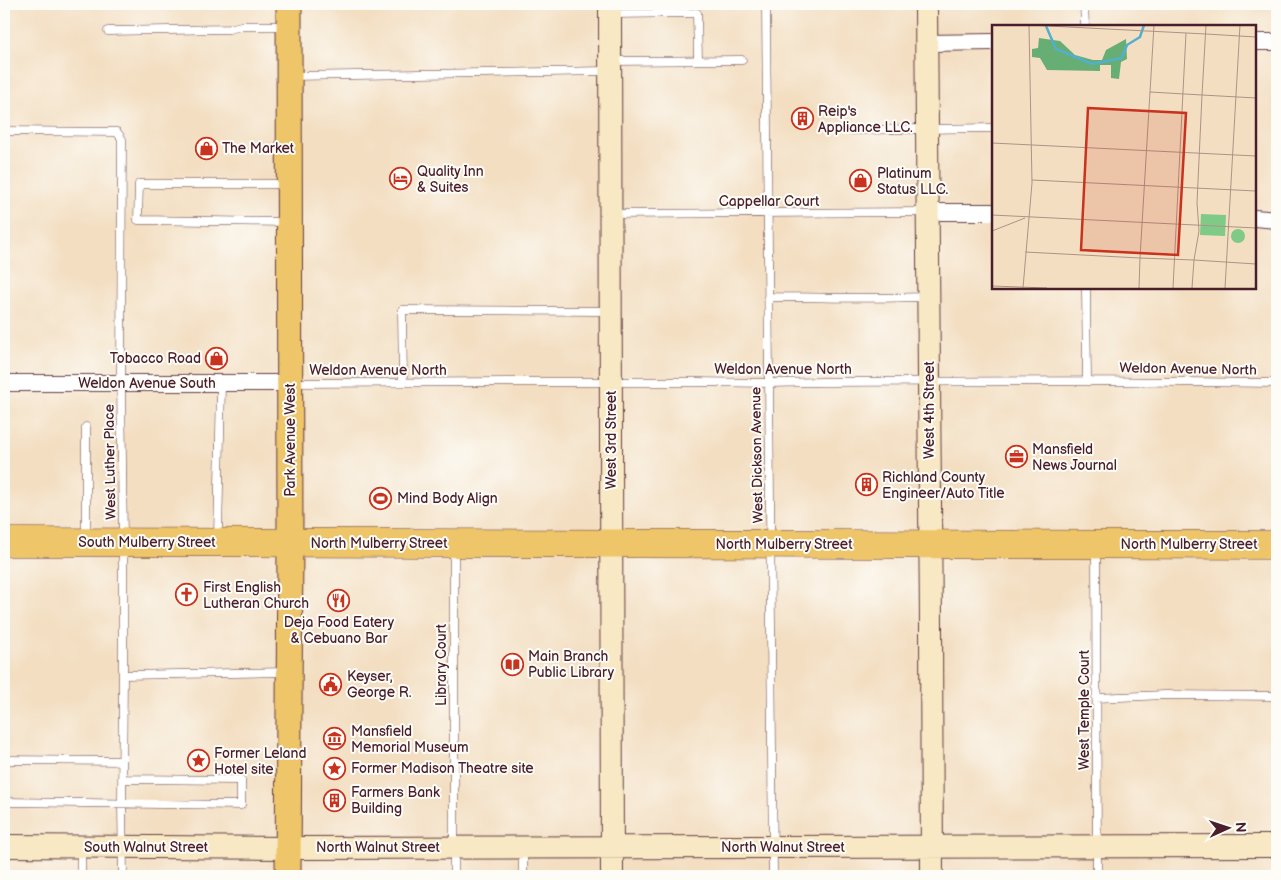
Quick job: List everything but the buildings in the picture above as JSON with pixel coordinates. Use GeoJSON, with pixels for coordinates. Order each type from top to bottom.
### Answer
{"type":"FeatureCollection","features":[{"type":"Feature","properties":{"kind":"highway","name":"South Mulberry Street"},"geometry":{"type":"LineString","coordinates":[[4,542],[290,542]]}},
{"type":"Feature","properties":{"kind":"highway","name":"North Mulberry Street"},"geometry":{"type":"LineString","coordinates":[[290,542],[454,544],[1277,545]]}},
{"type":"Feature","properties":{"kind":"main road","name":"Park Avenue West"},"geometry":{"type":"LineString","coordinates":[[288,876],[290,671],[290,15]]}},
{"type":"Feature","properties":{"kind":"street","name":"West 4th Street"},"geometry":{"type":"LineString","coordinates":[[926,4],[932,876]]}},
{"type":"Feature","properties":{"kind":"street","name":"West 3rd Street"},"geometry":{"type":"LineString","coordinates":[[610,9],[612,876]]}},
{"type":"Feature","properties":{"kind":"street"},"geometry":{"type":"LineString","coordinates":[[926,42],[992,42]]}},
{"type":"Feature","properties":{"kind":"street"},"geometry":{"type":"LineString","coordinates":[[1256,42],[1277,42]]}},
{"type":"Feature","properties":{"kind":"street"},"geometry":{"type":"LineString","coordinates":[[927,212],[992,212]]}},
{"type":"Feature","properties":{"kind":"street"},"geometry":{"type":"LineString","coordinates":[[1256,218],[1277,220]]}},
{"type":"Feature","properties":{"kind":"street","name":"Weldon Avenue South"},"geometry":{"type":"LineString","coordinates":[[4,383],[290,383]]}},
{"type":"Feature","properties":{"kind":"street","name":"South Walnut Street"},"geometry":{"type":"LineString","coordinates":[[4,846],[289,848]]}},
{"type":"Feature","properties":{"kind":"street","name":"North Walnut Street"},"geometry":{"type":"LineString","coordinates":[[289,848],[1277,846]]}},
{"type":"Feature","properties":{"kind":"lane","name":"West Dickson Avenue"},"geometry":{"type":"LineString","coordinates":[[766,4],[773,876]]}},
{"type":"Feature","properties":{"kind":"lane"},"geometry":{"type":"LineString","coordinates":[[1084,4],[1085,25]]}},
{"type":"Feature","properties":{"kind":"lane"},"geometry":{"type":"LineString","coordinates":[[610,9],[697,13],[698,60]]}},
{"type":"Feature","properties":{"kind":"lane"},"geometry":{"type":"LineString","coordinates":[[108,31],[229,30],[290,15]]}},
{"type":"Feature","properties":{"kind":"lane"},"geometry":{"type":"LineString","coordinates":[[290,76],[610,66],[698,60],[742,60]]}},
{"type":"Feature","properties":{"kind":"lane"},"geometry":{"type":"LineString","coordinates":[[852,130],[992,128]]}},
{"type":"Feature","properties":{"kind":"lane","name":"West Luther Place"},"geometry":{"type":"LineString","coordinates":[[4,131],[117,132],[122,139],[123,876]]}},
{"type":"Feature","properties":{"kind":"lane"},"geometry":{"type":"LineString","coordinates":[[290,184],[139,184],[138,220],[290,222]]}},
{"type":"Feature","properties":{"kind":"lane","name":"Cappellar Court"},"geometry":{"type":"LineString","coordinates":[[610,214],[927,212]]}},
{"type":"Feature","properties":{"kind":"lane"},"geometry":{"type":"LineString","coordinates":[[1086,289],[1087,381]]}},
{"type":"Feature","properties":{"kind":"lane"},"geometry":{"type":"LineString","coordinates":[[768,298],[828,297],[886,299],[928,297]]}},
{"type":"Feature","properties":{"kind":"lane"},"geometry":{"type":"LineString","coordinates":[[403,382],[402,310],[611,311]]}},
{"type":"Feature","properties":{"kind":"lane","name":"Weldon Avenue North"},"geometry":{"type":"LineString","coordinates":[[290,383],[1087,381],[1277,383]]}},
{"type":"Feature","properties":{"kind":"lane"},"geometry":{"type":"LineString","coordinates":[[218,543],[220,383]]}},
{"type":"Feature","properties":{"kind":"lane"},"geometry":{"type":"LineString","coordinates":[[86,427],[86,542]]}},
{"type":"Feature","properties":{"kind":"lane","name":"Library Court"},"geometry":{"type":"LineString","coordinates":[[454,544],[454,876]]}},
{"type":"Feature","properties":{"kind":"lane","name":"West Temple Court"},"geometry":{"type":"LineString","coordinates":[[1096,544],[1096,876]]}},
{"type":"Feature","properties":{"kind":"lane"},"geometry":{"type":"LineString","coordinates":[[123,675],[290,671]]}},
{"type":"Feature","properties":{"kind":"lane"},"geometry":{"type":"LineString","coordinates":[[1096,698],[1165,695],[1277,696]]}},
{"type":"Feature","properties":{"kind":"lane"},"geometry":{"type":"LineString","coordinates":[[4,760],[122,760]]}},
{"type":"Feature","properties":{"kind":"lane"},"geometry":{"type":"LineString","coordinates":[[4,802],[241,804],[240,780],[122,779]]}},
{"type":"Feature","properties":{"kind":"lane"},"geometry":{"type":"LineString","coordinates":[[80,847],[81,876]]}},
{"type":"Feature","properties":{"kind":"lane"},"geometry":{"type":"LineString","coordinates":[[523,847],[523,876]]}},
{"type":"Feature","properties":{"kind":"place","name":"Reip's Appliance LLC."},"geometry":{"type":"Point","coordinates":[802,119]}},
{"type":"Feature","properties":{"kind":"place","name":"The Market"},"geometry":{"type":"Point","coordinates":[206,148]}},
{"type":"Feature","properties":{"kind":"place","name":"Quality Inn & Suites"},"geometry":{"type":"Point","coordinates":[401,179]}},
{"type":"Feature","properties":{"kind":"place","name":"Platinum Status LLC."},"geometry":{"type":"Point","coordinates":[861,181]}},
{"type":"Feature","properties":{"kind":"place","name":"Tobacco Road"},"geometry":{"type":"Point","coordinates":[217,358]}},
{"type":"Feature","properties":{"kind":"place","name":"Mansfield News Journal"},"geometry":{"type":"Point","coordinates":[1016,457]}},
{"type":"Feature","properties":{"kind":"place","name":"Richland County Engineer/Auto Title"},"geometry":{"type":"Point","coordinates":[866,485]}},
{"type":"Feature","properties":{"kind":"place","name":"Mind Body Align"},"geometry":{"type":"Point","coordinates":[381,498]}},
{"type":"Feature","properties":{"kind":"place","name":"First English Lutheran Church"},"geometry":{"type":"Point","coordinates":[187,595]}},
{"type":"Feature","properties":{"kind":"place","name":"Deja Food Eatery & Cebuano Bar"},"geometry":{"type":"Point","coordinates":[339,600]}},
{"type":"Feature","properties":{"kind":"place","name":"Main Branch Public Library"},"geometry":{"type":"Point","coordinates":[512,664]}},
{"type":"Feature","properties":{"kind":"place","name":"Keyser, George R."},"geometry":{"type":"Point","coordinates":[331,684]}},
{"type":"Feature","properties":{"kind":"place","name":"Mansfield Memorial Museum"},"geometry":{"type":"Point","coordinates":[335,739]}},
{"type":"Feature","properties":{"kind":"place","name":"Former Leland Hotel site"},"geometry":{"type":"Point","coordinates":[198,761]}},
{"type":"Feature","properties":{"kind":"place","name":"Former Madison Theatre site"},"geometry":{"type":"Point","coordinates":[335,768]}},
{"type":"Feature","properties":{"kind":"place","name":"Farmers Bank Building"},"geometry":{"type":"Point","coordinates":[335,800]}}]}
